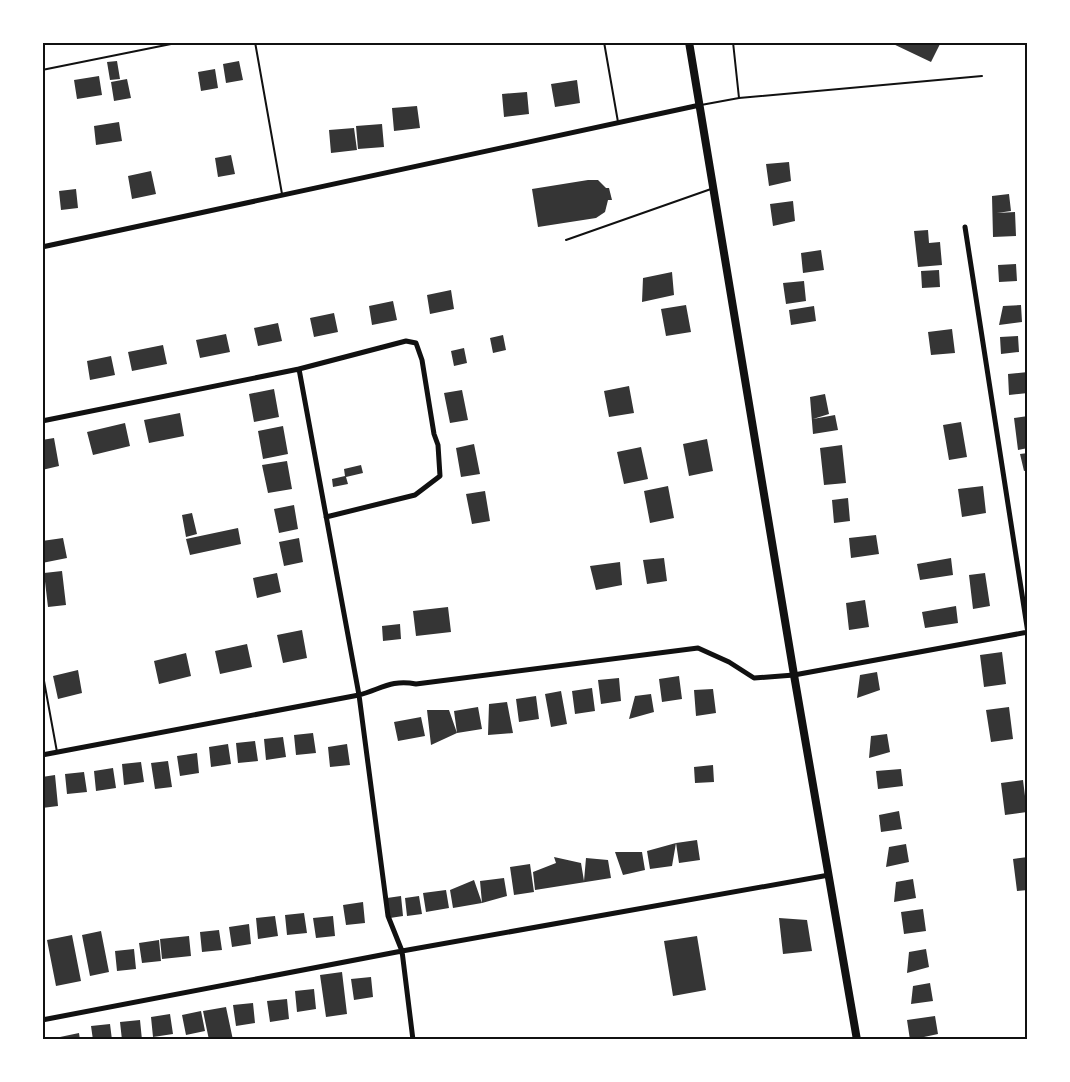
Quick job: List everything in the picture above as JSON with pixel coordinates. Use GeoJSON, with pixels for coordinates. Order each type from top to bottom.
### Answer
{"type":"FeatureCollection","features":[{"type":"Feature","properties":{"kind":"main road"},"geometry":{"type":"LineString","coordinates":[[689,42],[857,1040]]}},
{"type":"Feature","properties":{"kind":"street"},"geometry":{"type":"LineString","coordinates":[[42,247],[700,105]]}},
{"type":"Feature","properties":{"kind":"street"},"geometry":{"type":"LineString","coordinates":[[42,755],[359,695],[398,681],[416,684],[698,648],[729,662],[754,678],[794,675],[1028,632],[965,228]]}},
{"type":"Feature","properties":{"kind":"street"},"geometry":{"type":"LineString","coordinates":[[42,421],[299,369],[406,340],[416,343],[422,360],[434,434],[438,445],[440,476],[415,495],[326,517]]}},
{"type":"Feature","properties":{"kind":"street"},"geometry":{"type":"LineString","coordinates":[[299,369],[359,695],[388,916],[402,951],[413,1040]]}},
{"type":"Feature","properties":{"kind":"street"},"geometry":{"type":"LineString","coordinates":[[42,1020],[402,951],[829,875]]}},
{"type":"Feature","properties":{"kind":"lane"},"geometry":{"type":"LineString","coordinates":[[42,70],[181,42]]}},
{"type":"Feature","properties":{"kind":"lane"},"geometry":{"type":"LineString","coordinates":[[255,42],[282,194]]}},
{"type":"Feature","properties":{"kind":"lane"},"geometry":{"type":"LineString","coordinates":[[604,42],[618,122]]}},
{"type":"Feature","properties":{"kind":"lane"},"geometry":{"type":"LineString","coordinates":[[733,42],[739,98]]}},
{"type":"Feature","properties":{"kind":"lane"},"geometry":{"type":"LineString","coordinates":[[700,105],[739,98],[982,76]]}},
{"type":"Feature","properties":{"kind":"lane"},"geometry":{"type":"LineString","coordinates":[[566,240],[713,188]]}},
{"type":"Feature","properties":{"kind":"lane"},"geometry":{"type":"LineString","coordinates":[[42,670],[57,752]]}},
{"type":"Feature","properties":{"kind":"building"},"geometry":{"type":"Polygon","coordinates":[[[889,42],[941,42],[931,62],[889,42]]]}},
{"type":"Feature","properties":{"kind":"building"},"geometry":{"type":"Polygon","coordinates":[[[117,61],[120,79],[110,80],[107,62],[117,61]]]}},
{"type":"Feature","properties":{"kind":"building"},"geometry":{"type":"Polygon","coordinates":[[[239,61],[243,80],[226,83],[223,64],[239,61]]]}},
{"type":"Feature","properties":{"kind":"building"},"geometry":{"type":"Polygon","coordinates":[[[215,69],[218,88],[201,91],[198,72],[215,69]]]}},
{"type":"Feature","properties":{"kind":"building"},"geometry":{"type":"Polygon","coordinates":[[[99,76],[102,95],[77,99],[74,80],[99,76]]]}},
{"type":"Feature","properties":{"kind":"building"},"geometry":{"type":"Polygon","coordinates":[[[127,79],[131,98],[114,101],[111,82],[127,79]]]}},
{"type":"Feature","properties":{"kind":"building"},"geometry":{"type":"Polygon","coordinates":[[[577,80],[580,103],[555,107],[551,84],[577,80]]]}},
{"type":"Feature","properties":{"kind":"building"},"geometry":{"type":"Polygon","coordinates":[[[527,92],[529,114],[504,117],[502,94],[527,92]]]}},
{"type":"Feature","properties":{"kind":"building"},"geometry":{"type":"Polygon","coordinates":[[[417,106],[420,128],[394,131],[392,108],[417,106]]]}},
{"type":"Feature","properties":{"kind":"building"},"geometry":{"type":"Polygon","coordinates":[[[119,122],[122,141],[96,145],[94,126],[119,122]]]}},
{"type":"Feature","properties":{"kind":"building"},"geometry":{"type":"Polygon","coordinates":[[[382,124],[384,147],[358,149],[356,126],[382,124]]]}},
{"type":"Feature","properties":{"kind":"building"},"geometry":{"type":"Polygon","coordinates":[[[354,128],[357,150],[331,153],[329,130],[354,128]]]}},
{"type":"Feature","properties":{"kind":"building"},"geometry":{"type":"Polygon","coordinates":[[[231,155],[235,174],[218,177],[215,158],[231,155]]]}},
{"type":"Feature","properties":{"kind":"building"},"geometry":{"type":"Polygon","coordinates":[[[789,162],[791,181],[769,186],[766,164],[789,162]]]}},
{"type":"Feature","properties":{"kind":"building"},"geometry":{"type":"Polygon","coordinates":[[[151,171],[156,194],[132,199],[128,176],[151,171]]]}},
{"type":"Feature","properties":{"kind":"building"},"geometry":{"type":"Polygon","coordinates":[[[598,180],[609,188],[612,200],[608,200],[605,212],[596,218],[538,227],[532,189],[598,180]]]}},
{"type":"Feature","properties":{"kind":"building"},"geometry":{"type":"Polygon","coordinates":[[[76,189],[78,208],[61,210],[59,191],[76,189]]]}},
{"type":"Feature","properties":{"kind":"building"},"geometry":{"type":"Polygon","coordinates":[[[1009,194],[1011,211],[997,213],[1015,212],[1016,236],[993,237],[992,196],[1009,194]]]}},
{"type":"Feature","properties":{"kind":"building"},"geometry":{"type":"Polygon","coordinates":[[[793,201],[795,221],[773,226],[770,204],[793,201]]]}},
{"type":"Feature","properties":{"kind":"building"},"geometry":{"type":"Polygon","coordinates":[[[928,230],[929,243],[940,242],[942,265],[918,267],[914,231],[928,230]]]}},
{"type":"Feature","properties":{"kind":"building"},"geometry":{"type":"Polygon","coordinates":[[[821,250],[824,270],[803,273],[801,253],[821,250]]]}},
{"type":"Feature","properties":{"kind":"building"},"geometry":{"type":"Polygon","coordinates":[[[1016,264],[1017,281],[999,282],[998,265],[1016,264]]]}},
{"type":"Feature","properties":{"kind":"building"},"geometry":{"type":"Polygon","coordinates":[[[939,270],[940,287],[922,288],[921,271],[939,270]]]}},
{"type":"Feature","properties":{"kind":"building"},"geometry":{"type":"Polygon","coordinates":[[[672,272],[674,295],[642,302],[643,278],[672,272]]]}},
{"type":"Feature","properties":{"kind":"building"},"geometry":{"type":"Polygon","coordinates":[[[804,281],[806,301],[786,304],[783,283],[804,281]]]}},
{"type":"Feature","properties":{"kind":"building"},"geometry":{"type":"Polygon","coordinates":[[[451,290],[454,309],[430,314],[427,295],[451,290]]]}},
{"type":"Feature","properties":{"kind":"building"},"geometry":{"type":"Polygon","coordinates":[[[393,301],[397,320],[372,325],[369,306],[393,301]]]}},
{"type":"Feature","properties":{"kind":"building"},"geometry":{"type":"Polygon","coordinates":[[[686,305],[691,332],[666,336],[661,309],[686,305]]]}},
{"type":"Feature","properties":{"kind":"building"},"geometry":{"type":"Polygon","coordinates":[[[1021,305],[1022,322],[999,325],[1003,306],[1021,305]]]}},
{"type":"Feature","properties":{"kind":"building"},"geometry":{"type":"Polygon","coordinates":[[[814,306],[816,321],[791,325],[789,310],[814,306]]]}},
{"type":"Feature","properties":{"kind":"building"},"geometry":{"type":"Polygon","coordinates":[[[334,313],[338,332],[314,337],[310,318],[334,313]]]}},
{"type":"Feature","properties":{"kind":"building"},"geometry":{"type":"Polygon","coordinates":[[[278,323],[282,341],[258,346],[254,328],[278,323]]]}},
{"type":"Feature","properties":{"kind":"building"},"geometry":{"type":"Polygon","coordinates":[[[952,329],[955,353],[931,355],[928,332],[952,329]]]}},
{"type":"Feature","properties":{"kind":"building"},"geometry":{"type":"Polygon","coordinates":[[[226,334],[230,352],[200,358],[196,340],[226,334]]]}},
{"type":"Feature","properties":{"kind":"building"},"geometry":{"type":"Polygon","coordinates":[[[503,335],[506,350],[493,353],[490,338],[503,335]]]}},
{"type":"Feature","properties":{"kind":"building"},"geometry":{"type":"Polygon","coordinates":[[[1018,336],[1019,352],[1001,354],[1000,337],[1018,336]]]}},
{"type":"Feature","properties":{"kind":"building"},"geometry":{"type":"Polygon","coordinates":[[[163,345],[167,364],[132,371],[128,352],[163,345]]]}},
{"type":"Feature","properties":{"kind":"building"},"geometry":{"type":"Polygon","coordinates":[[[464,348],[467,363],[454,366],[451,351],[464,348]]]}},
{"type":"Feature","properties":{"kind":"building"},"geometry":{"type":"Polygon","coordinates":[[[111,356],[115,375],[90,380],[87,361],[111,356]]]}},
{"type":"Feature","properties":{"kind":"building"},"geometry":{"type":"Polygon","coordinates":[[[1028,372],[1028,393],[1009,395],[1008,374],[1028,372]]]}},
{"type":"Feature","properties":{"kind":"building"},"geometry":{"type":"Polygon","coordinates":[[[629,386],[634,413],[609,417],[604,391],[629,386]]]}},
{"type":"Feature","properties":{"kind":"building"},"geometry":{"type":"Polygon","coordinates":[[[274,389],[279,417],[254,422],[249,394],[274,389]]]}},
{"type":"Feature","properties":{"kind":"building"},"geometry":{"type":"Polygon","coordinates":[[[462,390],[468,420],[450,423],[444,393],[462,390]]]}},
{"type":"Feature","properties":{"kind":"building"},"geometry":{"type":"Polygon","coordinates":[[[825,394],[829,414],[813,419],[835,415],[838,430],[813,434],[810,397],[825,394]]]}},
{"type":"Feature","properties":{"kind":"building"},"geometry":{"type":"Polygon","coordinates":[[[180,413],[184,436],[149,443],[144,420],[180,413]]]}},
{"type":"Feature","properties":{"kind":"building"},"geometry":{"type":"Polygon","coordinates":[[[1028,416],[1028,448],[1018,450],[1014,418],[1028,416]]]}},
{"type":"Feature","properties":{"kind":"building"},"geometry":{"type":"Polygon","coordinates":[[[961,422],[967,457],[949,460],[943,425],[961,422]]]}},
{"type":"Feature","properties":{"kind":"building"},"geometry":{"type":"Polygon","coordinates":[[[125,423],[130,446],[93,455],[87,432],[125,423]]]}},
{"type":"Feature","properties":{"kind":"building"},"geometry":{"type":"Polygon","coordinates":[[[283,426],[288,454],[263,459],[258,431],[283,426]]]}},
{"type":"Feature","properties":{"kind":"building"},"geometry":{"type":"Polygon","coordinates":[[[54,438],[59,466],[42,470],[42,440],[54,438]]]}},
{"type":"Feature","properties":{"kind":"building"},"geometry":{"type":"Polygon","coordinates":[[[707,439],[713,471],[689,476],[683,444],[707,439]]]}},
{"type":"Feature","properties":{"kind":"building"},"geometry":{"type":"Polygon","coordinates":[[[474,444],[480,474],[461,477],[456,448],[474,444]]]}},
{"type":"Feature","properties":{"kind":"building"},"geometry":{"type":"Polygon","coordinates":[[[842,445],[846,483],[824,485],[820,448],[842,445]]]}},
{"type":"Feature","properties":{"kind":"building"},"geometry":{"type":"Polygon","coordinates":[[[641,447],[648,479],[624,484],[617,452],[641,447]]]}},
{"type":"Feature","properties":{"kind":"building"},"geometry":{"type":"Polygon","coordinates":[[[1028,453],[1028,470],[1024,471],[1020,454],[1028,453]]]}},
{"type":"Feature","properties":{"kind":"building"},"geometry":{"type":"Polygon","coordinates":[[[287,461],[292,489],[268,493],[262,465],[287,461]]]}},
{"type":"Feature","properties":{"kind":"building"},"geometry":{"type":"Polygon","coordinates":[[[361,465],[363,473],[346,477],[348,484],[333,487],[332,479],[345,476],[344,469],[361,465]]]}},
{"type":"Feature","properties":{"kind":"building"},"geometry":{"type":"Polygon","coordinates":[[[668,486],[674,518],[650,523],[644,491],[668,486]]]}},
{"type":"Feature","properties":{"kind":"building"},"geometry":{"type":"Polygon","coordinates":[[[983,486],[986,513],[962,517],[958,489],[983,486]]]}},
{"type":"Feature","properties":{"kind":"building"},"geometry":{"type":"Polygon","coordinates":[[[485,491],[490,521],[472,524],[466,494],[485,491]]]}},
{"type":"Feature","properties":{"kind":"building"},"geometry":{"type":"Polygon","coordinates":[[[848,498],[850,521],[834,523],[832,500],[848,498]]]}},
{"type":"Feature","properties":{"kind":"building"},"geometry":{"type":"Polygon","coordinates":[[[294,505],[298,529],[279,533],[274,509],[294,505]]]}},
{"type":"Feature","properties":{"kind":"building"},"geometry":{"type":"Polygon","coordinates":[[[192,513],[197,534],[186,537],[182,515],[192,513]]]}},
{"type":"Feature","properties":{"kind":"building"},"geometry":{"type":"Polygon","coordinates":[[[238,528],[241,544],[190,555],[186,539],[238,528]]]}},
{"type":"Feature","properties":{"kind":"building"},"geometry":{"type":"Polygon","coordinates":[[[876,535],[879,554],[851,558],[849,538],[876,535]]]}},
{"type":"Feature","properties":{"kind":"building"},"geometry":{"type":"Polygon","coordinates":[[[63,538],[67,558],[42,563],[42,541],[63,538]]]}},
{"type":"Feature","properties":{"kind":"building"},"geometry":{"type":"Polygon","coordinates":[[[299,538],[303,562],[284,566],[279,542],[299,538]]]}},
{"type":"Feature","properties":{"kind":"building"},"geometry":{"type":"Polygon","coordinates":[[[664,558],[667,581],[647,584],[643,560],[664,558]]]}},
{"type":"Feature","properties":{"kind":"building"},"geometry":{"type":"Polygon","coordinates":[[[951,558],[953,575],[920,580],[917,564],[951,558]]]}},
{"type":"Feature","properties":{"kind":"building"},"geometry":{"type":"Polygon","coordinates":[[[620,562],[622,585],[596,590],[590,566],[620,562]]]}},
{"type":"Feature","properties":{"kind":"building"},"geometry":{"type":"Polygon","coordinates":[[[62,571],[66,605],[48,607],[44,573],[62,571]]]}},
{"type":"Feature","properties":{"kind":"building"},"geometry":{"type":"Polygon","coordinates":[[[277,573],[281,592],[257,598],[253,578],[277,573]]]}},
{"type":"Feature","properties":{"kind":"building"},"geometry":{"type":"Polygon","coordinates":[[[985,573],[990,606],[973,609],[969,575],[985,573]]]}},
{"type":"Feature","properties":{"kind":"building"},"geometry":{"type":"Polygon","coordinates":[[[865,600],[869,627],[849,630],[846,603],[865,600]]]}},
{"type":"Feature","properties":{"kind":"building"},"geometry":{"type":"Polygon","coordinates":[[[956,606],[958,623],[925,628],[922,612],[956,606]]]}},
{"type":"Feature","properties":{"kind":"building"},"geometry":{"type":"Polygon","coordinates":[[[448,607],[451,632],[416,636],[413,611],[448,607]]]}},
{"type":"Feature","properties":{"kind":"building"},"geometry":{"type":"Polygon","coordinates":[[[400,624],[401,639],[383,641],[382,626],[400,624]]]}},
{"type":"Feature","properties":{"kind":"building"},"geometry":{"type":"Polygon","coordinates":[[[302,630],[307,658],[283,663],[277,635],[302,630]]]}},
{"type":"Feature","properties":{"kind":"building"},"geometry":{"type":"Polygon","coordinates":[[[247,644],[252,667],[220,674],[215,651],[247,644]]]}},
{"type":"Feature","properties":{"kind":"building"},"geometry":{"type":"Polygon","coordinates":[[[1002,652],[1006,684],[984,687],[980,655],[1002,652]]]}},
{"type":"Feature","properties":{"kind":"building"},"geometry":{"type":"Polygon","coordinates":[[[186,653],[191,676],[159,684],[154,661],[186,653]]]}},
{"type":"Feature","properties":{"kind":"building"},"geometry":{"type":"Polygon","coordinates":[[[78,670],[82,693],[58,699],[53,676],[78,670]]]}},
{"type":"Feature","properties":{"kind":"building"},"geometry":{"type":"Polygon","coordinates":[[[877,672],[880,690],[857,698],[860,675],[877,672]]]}},
{"type":"Feature","properties":{"kind":"building"},"geometry":{"type":"Polygon","coordinates":[[[679,676],[682,699],[662,702],[659,679],[679,676]]]}},
{"type":"Feature","properties":{"kind":"building"},"geometry":{"type":"Polygon","coordinates":[[[619,678],[621,701],[601,704],[598,680],[619,678]]]}},
{"type":"Feature","properties":{"kind":"building"},"geometry":{"type":"Polygon","coordinates":[[[592,688],[595,711],[575,714],[572,691],[592,688]]]}},
{"type":"Feature","properties":{"kind":"building"},"geometry":{"type":"Polygon","coordinates":[[[713,689],[716,713],[696,716],[694,690],[713,689]]]}},
{"type":"Feature","properties":{"kind":"building"},"geometry":{"type":"Polygon","coordinates":[[[561,691],[567,724],[551,727],[545,694],[561,691]]]}},
{"type":"Feature","properties":{"kind":"building"},"geometry":{"type":"Polygon","coordinates":[[[651,694],[654,712],[629,719],[635,696],[651,694]]]}},
{"type":"Feature","properties":{"kind":"building"},"geometry":{"type":"Polygon","coordinates":[[[536,696],[539,719],[519,722],[516,699],[536,696]]]}},
{"type":"Feature","properties":{"kind":"building"},"geometry":{"type":"Polygon","coordinates":[[[507,702],[513,733],[488,735],[489,704],[507,702]]]}},
{"type":"Feature","properties":{"kind":"building"},"geometry":{"type":"Polygon","coordinates":[[[478,707],[482,729],[457,733],[454,711],[478,707]]]}},
{"type":"Feature","properties":{"kind":"building"},"geometry":{"type":"Polygon","coordinates":[[[1009,707],[1013,739],[991,742],[986,710],[1009,707]]]}},
{"type":"Feature","properties":{"kind":"building"},"geometry":{"type":"Polygon","coordinates":[[[427,710],[449,710],[457,733],[431,745],[427,710]]]}},
{"type":"Feature","properties":{"kind":"building"},"geometry":{"type":"Polygon","coordinates":[[[421,717],[425,736],[398,741],[394,722],[421,717]]]}},
{"type":"Feature","properties":{"kind":"building"},"geometry":{"type":"Polygon","coordinates":[[[313,733],[316,753],[296,755],[294,735],[313,733]]]}},
{"type":"Feature","properties":{"kind":"building"},"geometry":{"type":"Polygon","coordinates":[[[887,734],[890,752],[869,758],[871,736],[887,734]]]}},
{"type":"Feature","properties":{"kind":"building"},"geometry":{"type":"Polygon","coordinates":[[[283,737],[286,757],[266,760],[264,739],[283,737]]]}},
{"type":"Feature","properties":{"kind":"building"},"geometry":{"type":"Polygon","coordinates":[[[255,741],[258,761],[238,763],[236,743],[255,741]]]}},
{"type":"Feature","properties":{"kind":"building"},"geometry":{"type":"Polygon","coordinates":[[[228,744],[231,764],[211,767],[209,747],[228,744]]]}},
{"type":"Feature","properties":{"kind":"building"},"geometry":{"type":"Polygon","coordinates":[[[347,744],[350,765],[330,767],[328,747],[347,744]]]}},
{"type":"Feature","properties":{"kind":"building"},"geometry":{"type":"Polygon","coordinates":[[[197,753],[199,773],[180,776],[177,756],[197,753]]]}},
{"type":"Feature","properties":{"kind":"building"},"geometry":{"type":"Polygon","coordinates":[[[168,761],[172,787],[155,789],[151,763],[168,761]]]}},
{"type":"Feature","properties":{"kind":"building"},"geometry":{"type":"Polygon","coordinates":[[[141,762],[144,782],[124,785],[122,764],[141,762]]]}},
{"type":"Feature","properties":{"kind":"building"},"geometry":{"type":"Polygon","coordinates":[[[713,765],[714,782],[695,783],[694,767],[713,765]]]}},
{"type":"Feature","properties":{"kind":"building"},"geometry":{"type":"Polygon","coordinates":[[[113,768],[116,788],[96,791],[94,771],[113,768]]]}},
{"type":"Feature","properties":{"kind":"building"},"geometry":{"type":"Polygon","coordinates":[[[901,769],[903,786],[878,789],[876,771],[901,769]]]}},
{"type":"Feature","properties":{"kind":"building"},"geometry":{"type":"Polygon","coordinates":[[[84,772],[87,792],[67,794],[65,774],[84,772]]]}},
{"type":"Feature","properties":{"kind":"building"},"geometry":{"type":"Polygon","coordinates":[[[55,775],[58,806],[42,808],[42,777],[55,775]]]}},
{"type":"Feature","properties":{"kind":"building"},"geometry":{"type":"Polygon","coordinates":[[[1023,780],[1027,812],[1005,815],[1001,783],[1023,780]]]}},
{"type":"Feature","properties":{"kind":"building"},"geometry":{"type":"Polygon","coordinates":[[[899,811],[902,829],[881,832],[879,815],[899,811]]]}},
{"type":"Feature","properties":{"kind":"building"},"geometry":{"type":"Polygon","coordinates":[[[697,840],[700,860],[679,863],[676,843],[697,840]]]}},
{"type":"Feature","properties":{"kind":"building"},"geometry":{"type":"Polygon","coordinates":[[[676,843],[672,866],[650,869],[647,851],[676,843]]]}},
{"type":"Feature","properties":{"kind":"building"},"geometry":{"type":"Polygon","coordinates":[[[906,844],[909,862],[886,867],[889,847],[906,844]]]}},
{"type":"Feature","properties":{"kind":"building"},"geometry":{"type":"Polygon","coordinates":[[[615,852],[642,852],[645,870],[623,875],[615,852]]]}},
{"type":"Feature","properties":{"kind":"building"},"geometry":{"type":"Polygon","coordinates":[[[554,857],[581,863],[584,881],[586,858],[608,860],[611,878],[535,890],[533,872],[556,863],[554,857]]]}},
{"type":"Feature","properties":{"kind":"building"},"geometry":{"type":"Polygon","coordinates":[[[1028,857],[1028,890],[1017,891],[1013,859],[1028,857]]]}},
{"type":"Feature","properties":{"kind":"building"},"geometry":{"type":"Polygon","coordinates":[[[530,864],[534,892],[514,895],[510,867],[530,864]]]}},
{"type":"Feature","properties":{"kind":"building"},"geometry":{"type":"Polygon","coordinates":[[[504,878],[507,896],[482,903],[480,881],[504,878]]]}},
{"type":"Feature","properties":{"kind":"building"},"geometry":{"type":"Polygon","coordinates":[[[913,879],[916,898],[894,902],[896,882],[913,879]]]}},
{"type":"Feature","properties":{"kind":"building"},"geometry":{"type":"Polygon","coordinates":[[[474,880],[482,903],[453,908],[450,890],[474,880]]]}},
{"type":"Feature","properties":{"kind":"building"},"geometry":{"type":"Polygon","coordinates":[[[446,890],[449,908],[426,912],[423,893],[446,890]]]}},
{"type":"Feature","properties":{"kind":"building"},"geometry":{"type":"Polygon","coordinates":[[[401,896],[403,916],[390,918],[387,898],[401,896]]]}},
{"type":"Feature","properties":{"kind":"building"},"geometry":{"type":"Polygon","coordinates":[[[419,896],[422,914],[407,916],[405,898],[419,896]]]}},
{"type":"Feature","properties":{"kind":"building"},"geometry":{"type":"Polygon","coordinates":[[[363,902],[365,923],[346,925],[343,905],[363,902]]]}},
{"type":"Feature","properties":{"kind":"building"},"geometry":{"type":"Polygon","coordinates":[[[923,909],[926,931],[904,934],[901,912],[923,909]]]}},
{"type":"Feature","properties":{"kind":"building"},"geometry":{"type":"Polygon","coordinates":[[[304,913],[307,933],[287,935],[285,915],[304,913]]]}},
{"type":"Feature","properties":{"kind":"building"},"geometry":{"type":"Polygon","coordinates":[[[275,916],[278,936],[258,939],[256,918],[275,916]]]}},
{"type":"Feature","properties":{"kind":"building"},"geometry":{"type":"Polygon","coordinates":[[[333,916],[335,936],[316,938],[313,918],[333,916]]]}},
{"type":"Feature","properties":{"kind":"building"},"geometry":{"type":"Polygon","coordinates":[[[779,918],[807,920],[812,951],[783,954],[779,918]]]}},
{"type":"Feature","properties":{"kind":"building"},"geometry":{"type":"Polygon","coordinates":[[[249,924],[251,944],[232,947],[229,927],[249,924]]]}},
{"type":"Feature","properties":{"kind":"building"},"geometry":{"type":"Polygon","coordinates":[[[219,930],[222,950],[202,952],[200,932],[219,930]]]}},
{"type":"Feature","properties":{"kind":"building"},"geometry":{"type":"Polygon","coordinates":[[[101,931],[109,972],[90,976],[82,935],[101,931]]]}},
{"type":"Feature","properties":{"kind":"building"},"geometry":{"type":"Polygon","coordinates":[[[72,935],[81,981],[56,986],[47,940],[72,935]]]}},
{"type":"Feature","properties":{"kind":"building"},"geometry":{"type":"Polygon","coordinates":[[[189,936],[191,956],[162,959],[160,939],[189,936]]]}},
{"type":"Feature","properties":{"kind":"building"},"geometry":{"type":"Polygon","coordinates":[[[697,936],[706,990],[673,996],[664,941],[697,936]]]}},
{"type":"Feature","properties":{"kind":"building"},"geometry":{"type":"Polygon","coordinates":[[[159,940],[161,961],[142,963],[139,943],[159,940]]]}},
{"type":"Feature","properties":{"kind":"building"},"geometry":{"type":"Polygon","coordinates":[[[134,949],[136,969],[117,971],[115,951],[134,949]]]}},
{"type":"Feature","properties":{"kind":"building"},"geometry":{"type":"Polygon","coordinates":[[[926,949],[929,967],[907,973],[909,952],[926,949]]]}},
{"type":"Feature","properties":{"kind":"building"},"geometry":{"type":"Polygon","coordinates":[[[342,972],[347,1014],[326,1017],[320,975],[342,972]]]}},
{"type":"Feature","properties":{"kind":"building"},"geometry":{"type":"Polygon","coordinates":[[[371,977],[373,997],[354,1000],[351,979],[371,977]]]}},
{"type":"Feature","properties":{"kind":"building"},"geometry":{"type":"Polygon","coordinates":[[[930,983],[933,1001],[911,1004],[913,986],[930,983]]]}},
{"type":"Feature","properties":{"kind":"building"},"geometry":{"type":"Polygon","coordinates":[[[314,989],[316,1009],[297,1012],[295,991],[314,989]]]}},
{"type":"Feature","properties":{"kind":"building"},"geometry":{"type":"Polygon","coordinates":[[[287,999],[289,1019],[270,1022],[267,1001],[287,999]]]}},
{"type":"Feature","properties":{"kind":"building"},"geometry":{"type":"Polygon","coordinates":[[[253,1003],[255,1023],[236,1026],[233,1005],[253,1003]]]}},
{"type":"Feature","properties":{"kind":"building"},"geometry":{"type":"Polygon","coordinates":[[[226,1007],[233,1040],[209,1040],[203,1011],[226,1007]]]}},
{"type":"Feature","properties":{"kind":"building"},"geometry":{"type":"Polygon","coordinates":[[[201,1011],[205,1031],[186,1035],[182,1015],[201,1011]]]}},
{"type":"Feature","properties":{"kind":"building"},"geometry":{"type":"Polygon","coordinates":[[[170,1014],[173,1034],[153,1037],[151,1017],[170,1014]]]}},
{"type":"Feature","properties":{"kind":"building"},"geometry":{"type":"Polygon","coordinates":[[[935,1016],[938,1034],[910,1040],[907,1020],[935,1016]]]}},
{"type":"Feature","properties":{"kind":"building"},"geometry":{"type":"Polygon","coordinates":[[[140,1020],[142,1040],[122,1040],[120,1022],[140,1020]]]}},
{"type":"Feature","properties":{"kind":"building"},"geometry":{"type":"Polygon","coordinates":[[[110,1024],[112,1040],[93,1040],[91,1026],[110,1024]]]}},
{"type":"Feature","properties":{"kind":"building"},"geometry":{"type":"Polygon","coordinates":[[[79,1033],[80,1040],[61,1040],[60,1037],[79,1033]]]}}]}
